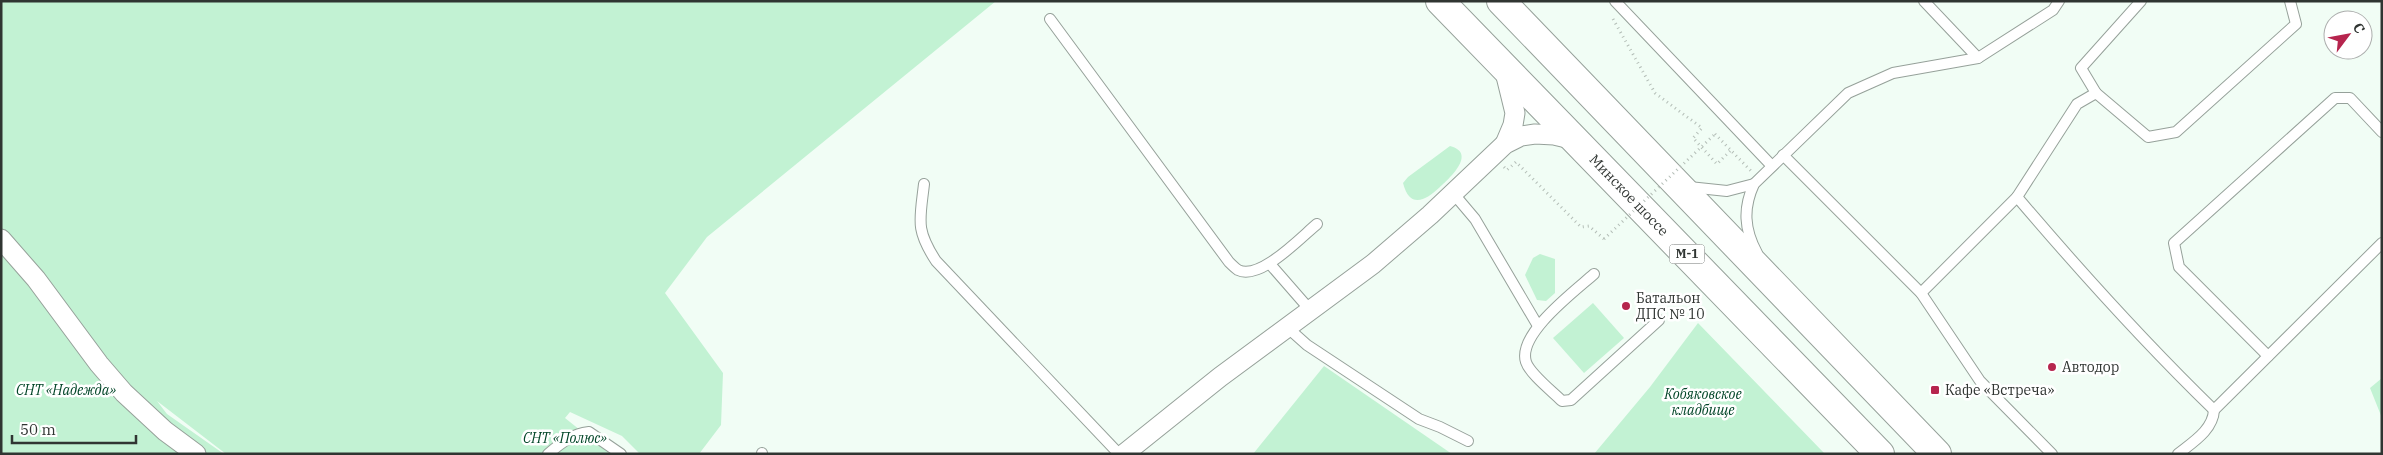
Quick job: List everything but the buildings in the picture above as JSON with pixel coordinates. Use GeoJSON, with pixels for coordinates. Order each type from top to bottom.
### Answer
{"type":"FeatureCollection","features":[{"type":"Feature","properties":{"kind":"highway"},"geometry":{"type":"LineString","coordinates":[[1425,1],[1498,59]]}},
{"type":"Feature","properties":{"kind":"highway","name":"Минское шоссе"},"geometry":{"type":"LineString","coordinates":[[1440,1],[1880,454]]}},
{"type":"Feature","properties":{"kind":"highway"},"geometry":{"type":"LineString","coordinates":[[1501,1],[1937,454]]}},
{"type":"Feature","properties":{"kind":"street"},"geometry":{"type":"LineString","coordinates":[[1498,59],[1515,113],[1514,125],[1502,152]]}},
{"type":"Feature","properties":{"kind":"street"},"geometry":{"type":"LineString","coordinates":[[1124,454],[1220,377],[1373,264],[1453,193],[1522,136],[1535,134],[1554,135],[1576,140]]}},
{"type":"Feature","properties":{"kind":"street"},"geometry":{"type":"LineString","coordinates":[[1,239],[36,279],[99,364],[124,393],[165,431],[196,454]]}},
{"type":"Feature","properties":{"kind":"lane"},"geometry":{"type":"LineString","coordinates":[[1615,1],[1772,166]]}},
{"type":"Feature","properties":{"kind":"lane"},"geometry":{"type":"LineString","coordinates":[[1924,1],[1978,58]]}},
{"type":"Feature","properties":{"kind":"lane"},"geometry":{"type":"LineString","coordinates":[[1785,295],[1762,263],[1748,232],[1746,202],[1756,181],[1848,93],[1893,73],[1978,58],[2053,10],[2059,1]]}},
{"type":"Feature","properties":{"kind":"lane"},"geometry":{"type":"LineString","coordinates":[[2142,1],[2081,68],[2096,93],[2148,137],[2176,132],[2296,24],[2290,1]]}},
{"type":"Feature","properties":{"kind":"lane"},"geometry":{"type":"LineString","coordinates":[[1050,19],[1229,262],[1239,270],[1253,271],[1270,264],[1317,224]]}},
{"type":"Feature","properties":{"kind":"lane"},"geometry":{"type":"LineString","coordinates":[[1921,293],[2017,198],[2077,104],[2096,93]]}},
{"type":"Feature","properties":{"kind":"lane"},"geometry":{"type":"LineString","coordinates":[[2268,356],[2179,267],[2174,244],[2335,98],[2350,98],[2382,132]]}},
{"type":"Feature","properties":{"kind":"lane"},"geometry":{"type":"LineString","coordinates":[[1783,156],[1921,293],[1980,381],[2052,454]]}},
{"type":"Feature","properties":{"kind":"lane"},"geometry":{"type":"LineString","coordinates":[[1675,181],[1696,189],[1719,191],[1733,190],[1756,181]]}},
{"type":"Feature","properties":{"kind":"lane"},"geometry":{"type":"LineString","coordinates":[[924,184],[919,223],[921,235],[936,261],[1119,454]]}},
{"type":"Feature","properties":{"kind":"lane"},"geometry":{"type":"LineString","coordinates":[[1453,193],[1475,219],[1538,326]]}},
{"type":"Feature","properties":{"kind":"lane"},"geometry":{"type":"LineString","coordinates":[[2017,198],[2088,280],[2172,370],[2214,410]]}},
{"type":"Feature","properties":{"kind":"lane"},"geometry":{"type":"LineString","coordinates":[[2178,454],[2202,434],[2213,420],[2214,410],[2382,243]]}},
{"type":"Feature","properties":{"kind":"lane"},"geometry":{"type":"LineString","coordinates":[[1270,264],[1311,311]]}},
{"type":"Feature","properties":{"kind":"lane"},"geometry":{"type":"LineString","coordinates":[[1594,274],[1538,326],[1528,339],[1525,349],[1526,363],[1562,401],[1571,400],[1658,320]]}},
{"type":"Feature","properties":{"kind":"lane"},"geometry":{"type":"LineString","coordinates":[[1288,328],[1307,345],[1419,419],[1468,441]]}},
{"type":"Feature","properties":{"kind":"lane"},"geometry":{"type":"LineString","coordinates":[[548,454],[570,437],[589,432],[621,454]]}},
{"type":"Feature","properties":{"kind":"path"},"geometry":{"type":"LineString","coordinates":[[1612,18],[1655,93],[1702,128],[1693,138],[1717,164],[1731,150]]}},
{"type":"Feature","properties":{"kind":"path"},"geometry":{"type":"LineString","coordinates":[[1502,152],[1507,170],[1516,162],[1581,227],[1589,226],[1604,239],[1715,134],[1731,150],[1756,181]]}},
{"type":"Feature","properties":{"kind":"green space"},"geometry":{"type":"Polygon","coordinates":[[[1,1],[996,1],[707,237],[665,293],[723,373],[721,425],[699,454],[640,454],[622,436],[570,412],[565,418],[610,454],[226,454],[157,401],[167,414],[224,454],[1,454],[1,1]]]}},
{"type":"Feature","properties":{"kind":"green space"},"geometry":{"type":"Polygon","coordinates":[[[1450,146],[1458,149],[1461,154],[1459,166],[1455,172],[1435,192],[1424,199],[1414,200],[1406,191],[1403,183],[1408,177],[1450,146]]]}},
{"type":"Feature","properties":{"kind":"green space"},"geometry":{"type":"Polygon","coordinates":[[[1540,254],[1555,259],[1555,293],[1546,301],[1537,300],[1525,275],[1533,258],[1540,254]]]}},
{"type":"Feature","properties":{"kind":"green space"},"geometry":{"type":"Polygon","coordinates":[[[1593,303],[1624,338],[1584,373],[1553,338],[1593,303]]]}},
{"type":"Feature","properties":{"kind":"green space","name":"Кобяковское кладбище"},"geometry":{"type":"Polygon","coordinates":[[[1698,323],[1825,454],[1594,454],[1650,387],[1698,323]]]}},
{"type":"Feature","properties":{"kind":"green space"},"geometry":{"type":"Polygon","coordinates":[[[1324,366],[1452,454],[1253,454],[1324,366]]]}},
{"type":"Feature","properties":{"kind":"green space"},"geometry":{"type":"Polygon","coordinates":[[[2382,378],[2382,418],[2370,388],[2382,378]]]}},
{"type":"Feature","properties":{"kind":"place","name":"Батальон ДПС № 10"},"geometry":{"type":"Point","coordinates":[1626,306]}},
{"type":"Feature","properties":{"kind":"place","name":"Автодор"},"geometry":{"type":"Point","coordinates":[2052,367]}},
{"type":"Feature","properties":{"kind":"place","name":"Кафе «Встреча»"},"geometry":{"type":"Point","coordinates":[1935,390]}},
{"type":"Feature","properties":{"kind":"park label","name":"СНТ «Надежда»"},"geometry":{"type":"Point","coordinates":[66,390]}},
{"type":"Feature","properties":{"kind":"park label","name":"СНТ «Полюс»"},"geometry":{"type":"Point","coordinates":[565,438]}}]}
